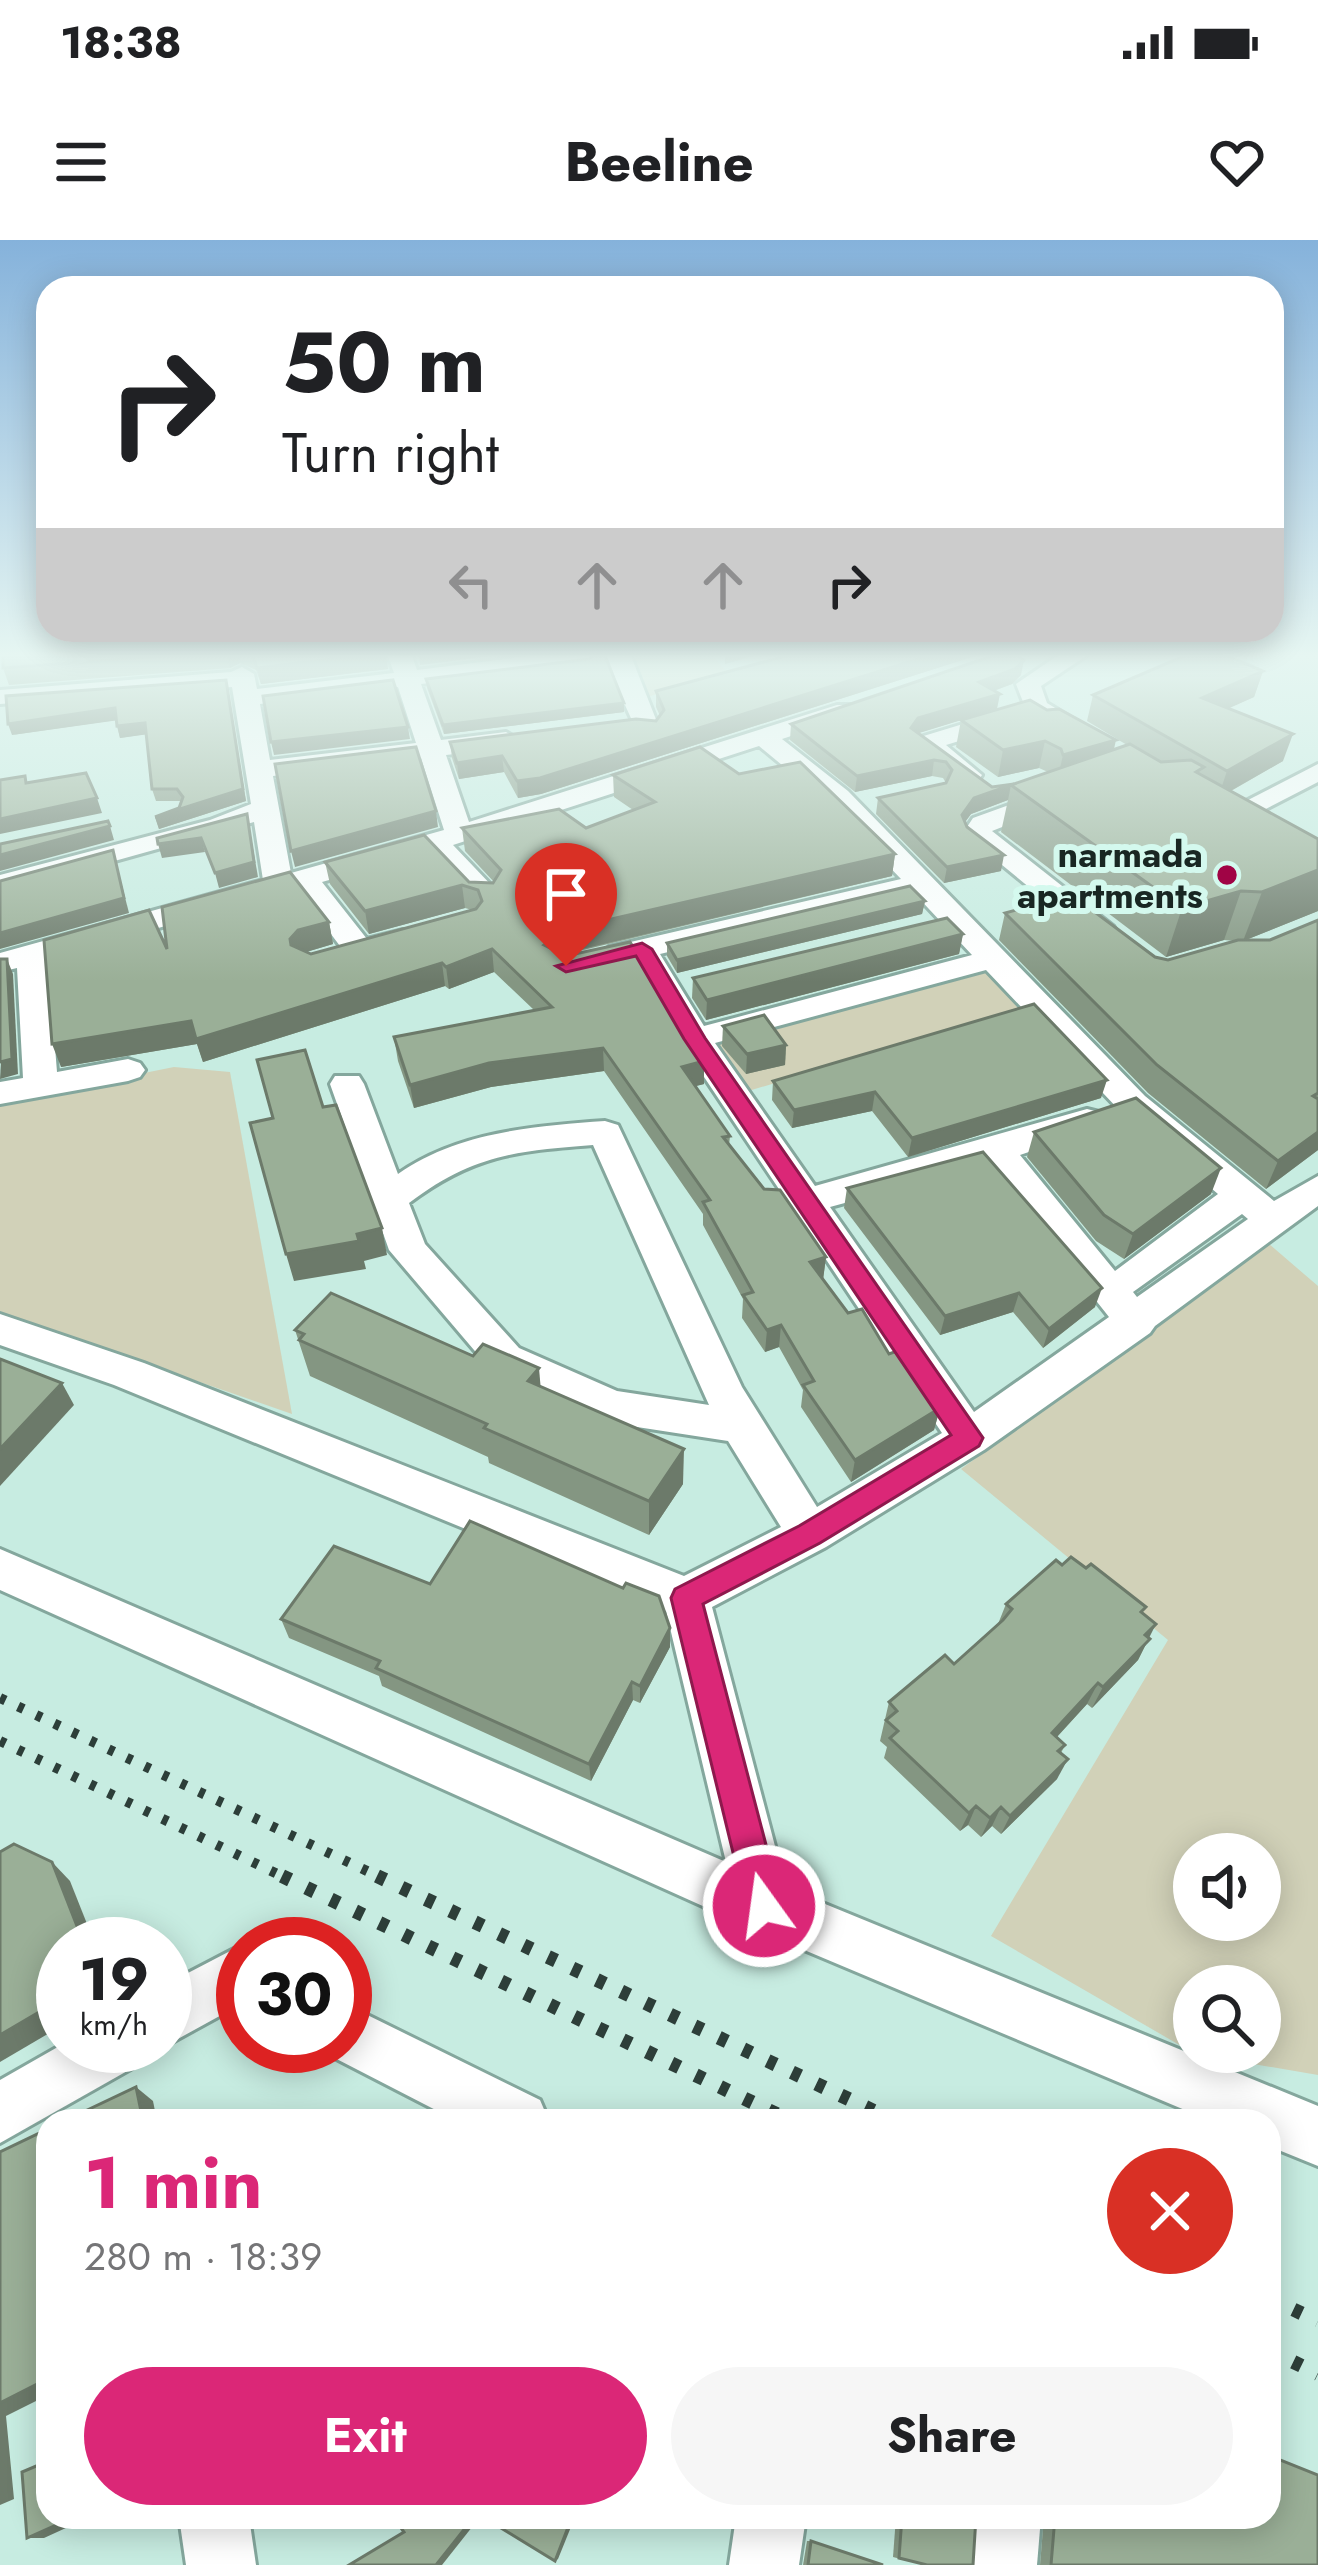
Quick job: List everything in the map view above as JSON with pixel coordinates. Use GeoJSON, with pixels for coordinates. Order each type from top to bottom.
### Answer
{"type":"FeatureCollection","features":[{"type":"Feature","properties":{"kind":"street"},"geometry":{"type":"LineString","coordinates":[[262,764],[292,882],[349,955],[424,933]]}},
{"type":"Feature","properties":{"kind":"street"},"geometry":{"type":"LineString","coordinates":[[159,813],[263,771],[313,764]]}},
{"type":"Feature","properties":{"kind":"street"},"geometry":{"type":"LineString","coordinates":[[434,764],[446,837],[485,895]]}},
{"type":"Feature","properties":{"kind":"street"},"geometry":{"type":"LineString","coordinates":[[659,764],[662,777]]}},
{"type":"Feature","properties":{"kind":"street"},"geometry":{"type":"LineString","coordinates":[[40,1086],[16,960],[446,837],[507,827],[693,764]]}},
{"type":"Feature","properties":{"kind":"street"},"geometry":{"type":"LineString","coordinates":[[797,764],[847,807],[921,883],[1142,1121],[1250,1206]]}},
{"type":"Feature","properties":{"kind":"street"},"geometry":{"type":"LineString","coordinates":[[956,764],[992,791],[1077,778],[983,824],[976,833],[1130,955]]}},
{"type":"Feature","properties":{"kind":"street"},"geometry":{"type":"LineString","coordinates":[[0,884],[220,826],[263,771]]}},
{"type":"Feature","properties":{"kind":"street"},"geometry":{"type":"LineString","coordinates":[[1250,844],[1206,816],[1318,772]]}},
{"type":"Feature","properties":{"kind":"street"},"geometry":{"type":"LineString","coordinates":[[847,807],[890,797]]}},
{"type":"Feature","properties":{"kind":"street"},"geometry":{"type":"LineString","coordinates":[[585,962],[921,883]]}},
{"type":"Feature","properties":{"kind":"street"},"geometry":{"type":"LineString","coordinates":[[911,931],[956,920]]}},
{"type":"Feature","properties":{"kind":"street"},"geometry":{"type":"LineString","coordinates":[[642,949],[679,987],[695,1039],[969,1438]]}},
{"type":"Feature","properties":{"kind":"street"},"geometry":{"type":"LineString","coordinates":[[695,1039],[991,959]]}},
{"type":"Feature","properties":{"kind":"street"},"geometry":{"type":"LineString","coordinates":[[992,1019],[1034,1006]]}},
{"type":"Feature","properties":{"kind":"street"},"geometry":{"type":"LineString","coordinates":[[0,1094],[128,1070]]}},
{"type":"Feature","properties":{"kind":"street"},"geometry":{"type":"LineString","coordinates":[[735,1095],[777,1083]]}},
{"type":"Feature","properties":{"kind":"street"},"geometry":{"type":"LineString","coordinates":[[347,1084],[408,1250],[505,1359],[611,1407],[742,1426]]}},
{"type":"Feature","properties":{"kind":"street"},"geometry":{"type":"LineString","coordinates":[[805,1201],[996,1150],[1142,1121]]}},
{"type":"Feature","properties":{"kind":"street"},"geometry":{"type":"LineString","coordinates":[[392,1197],[437,1164],[521,1139],[605,1133],[742,1426],[810,1534]]}},
{"type":"Feature","properties":{"kind":"street"},"geometry":{"type":"LineString","coordinates":[[996,1150],[1133,1301]]}},
{"type":"Feature","properties":{"kind":"street"},"geometry":{"type":"LineString","coordinates":[[0,1329],[150,1383],[686,1598],[810,1534],[969,1438],[1250,1206],[1318,1188]]}},
{"type":"Feature","properties":{"kind":"street"},"geometry":{"type":"LineString","coordinates":[[0,1569],[764,1906],[1253,2109]]}},
{"type":"Feature","properties":{"kind":"street"},"geometry":{"type":"LineString","coordinates":[[686,1598],[764,1906]]}},
{"type":"Feature","properties":{"kind":"street"},"geometry":{"type":"LineString","coordinates":[[372,2047],[495,2109]]}},
{"type":"Feature","properties":{"kind":"street"},"geometry":{"type":"LineString","coordinates":[[0,2113],[69,2073]]}},
{"type":"Feature","properties":{"kind":"street"},"geometry":{"type":"LineString","coordinates":[[1281,2121],[1318,2136]]}},
{"type":"Feature","properties":{"kind":"street"},"geometry":{"type":"LineString","coordinates":[[216,2529],[221,2565]]}},
{"type":"Feature","properties":{"kind":"street"},"geometry":{"type":"LineString","coordinates":[[764,2565],[769,2529]]}},
{"type":"Feature","properties":{"kind":"street"},"geometry":{"type":"LineString","coordinates":[[1003,2565],[1005,2529]]}},
{"type":"Feature","properties":{"kind":"green space"},"geometry":{"type":"Polygon","coordinates":[[[991,959],[1034,1006],[735,1095],[695,1038],[991,959]]]}},
{"type":"Feature","properties":{"kind":"green space"},"geometry":{"type":"Polygon","coordinates":[[[174,1067],[230,1072],[292,1414],[0,1313],[0,1102],[174,1067]]]}},
{"type":"Feature","properties":{"kind":"green space"},"geometry":{"type":"Polygon","coordinates":[[[1269,1244],[1318,1286],[1318,2075],[1281,2069],[1281,1965],[1173,1965],[1173,2041],[991,1936],[1168,1640],[961,1469],[1269,1244]]]}},
{"type":"Feature","properties":{"kind":"building"},"geometry":{"type":"Polygon","coordinates":[[[149,764],[239,764],[243,789],[155,817],[179,808],[183,797],[177,789],[152,789],[149,764]]]}},
{"type":"Feature","properties":{"kind":"building"},"geometry":{"type":"Polygon","coordinates":[[[275,764],[421,764],[436,811],[291,851],[275,764]]]}},
{"type":"Feature","properties":{"kind":"building"},"geometry":{"type":"Polygon","coordinates":[[[507,764],[583,764],[540,778],[517,781],[507,764]]]}},
{"type":"Feature","properties":{"kind":"building"},"geometry":{"type":"Polygon","coordinates":[[[646,764],[725,764],[739,774],[803,764],[895,854],[564,930],[544,945],[566,956],[630,942],[704,1061],[682,1067],[730,1136],[723,1137],[764,1189],[780,1190],[826,1257],[810,1262],[848,1313],[862,1309],[889,1354],[897,1351],[940,1408],[855,1460],[803,1385],[814,1381],[781,1325],[767,1330],[743,1295],[753,1292],[703,1202],[710,1200],[603,1048],[489,1063],[410,1085],[394,1037],[552,1007],[492,949],[446,967],[442,963],[196,1039],[191,1021],[52,1044],[44,940],[149,910],[167,949],[162,907],[290,872],[329,922],[298,930],[290,939],[291,945],[311,954],[476,909],[482,901],[478,890],[462,885],[365,911],[325,862],[424,835],[469,882],[493,883],[501,870],[462,828],[559,809],[586,828],[655,802],[613,775],[646,764]]]}},
{"type":"Feature","properties":{"kind":"building"},"geometry":{"type":"Polygon","coordinates":[[[842,764],[912,764],[857,776],[842,764]]]}},
{"type":"Feature","properties":{"kind":"building"},"geometry":{"type":"Polygon","coordinates":[[[948,764],[961,764],[992,787],[1014,784],[974,798],[962,815],[967,827],[1004,855],[947,867],[878,798],[946,783],[952,770],[948,764]]]}},
{"type":"Feature","properties":{"kind":"building"},"geometry":{"type":"Polygon","coordinates":[[[1070,764],[1199,764],[1204,767],[1196,772],[1318,839],[1318,870],[1262,892],[1241,891],[1182,908],[1011,785],[1070,764]]]}},
{"type":"Feature","properties":{"kind":"building"},"geometry":{"type":"Polygon","coordinates":[[[86,773],[97,798],[0,819],[0,780],[25,776],[26,783],[86,773]]]}},
{"type":"Feature","properties":{"kind":"building"},"geometry":{"type":"Polygon","coordinates":[[[247,814],[254,862],[215,873],[201,838],[158,844],[157,838],[247,814]]]}},
{"type":"Feature","properties":{"kind":"building"},"geometry":{"type":"Polygon","coordinates":[[[108,821],[110,826],[0,855],[0,844],[108,821]]]}},
{"type":"Feature","properties":{"kind":"building"},"geometry":{"type":"Polygon","coordinates":[[[113,850],[124,898],[0,933],[0,881],[113,850]]]}},
{"type":"Feature","properties":{"kind":"building"},"geometry":{"type":"Polygon","coordinates":[[[910,886],[925,901],[677,960],[667,943],[910,886]]]}},
{"type":"Feature","properties":{"kind":"building"},"geometry":{"type":"Polygon","coordinates":[[[1072,895],[1155,957],[1168,960],[1238,940],[1270,940],[1318,920],[1318,1093],[1313,1096],[1318,1099],[1318,1132],[1278,1161],[1157,1065],[1005,913],[1072,895]]]}},
{"type":"Feature","properties":{"kind":"building"},"geometry":{"type":"Polygon","coordinates":[[[947,918],[963,934],[707,1000],[693,978],[947,918]]]}},
{"type":"Feature","properties":{"kind":"building"},"geometry":{"type":"Polygon","coordinates":[[[0,959],[7,959],[12,1059],[0,1062],[0,959]]]}},
{"type":"Feature","properties":{"kind":"building"},"geometry":{"type":"Polygon","coordinates":[[[1034,1004],[1107,1080],[912,1138],[875,1092],[794,1110],[773,1081],[1034,1004]]]}},
{"type":"Feature","properties":{"kind":"building"},"geometry":{"type":"Polygon","coordinates":[[[764,1015],[786,1045],[747,1054],[723,1026],[764,1015]]]}},
{"type":"Feature","properties":{"kind":"building"},"geometry":{"type":"Polygon","coordinates":[[[305,1050],[323,1107],[336,1105],[382,1228],[357,1234],[359,1241],[286,1254],[250,1123],[273,1118],[257,1060],[305,1050]]]}},
{"type":"Feature","properties":{"kind":"building"},"geometry":{"type":"Polygon","coordinates":[[[1136,1098],[1221,1168],[1133,1234],[1104,1215],[1034,1132],[1136,1098]]]}},
{"type":"Feature","properties":{"kind":"building"},"geometry":{"type":"Polygon","coordinates":[[[983,1152],[1102,1288],[1049,1329],[1019,1293],[945,1316],[847,1188],[983,1152]]]}},
{"type":"Feature","properties":{"kind":"building"},"geometry":{"type":"Polygon","coordinates":[[[331,1293],[473,1356],[483,1344],[539,1368],[528,1381],[684,1449],[649,1501],[299,1340],[304,1334],[295,1330],[331,1293]]]}},
{"type":"Feature","properties":{"kind":"building"},"geometry":{"type":"Polygon","coordinates":[[[0,1359],[62,1383],[0,1449],[0,1359]]]}},
{"type":"Feature","properties":{"kind":"building"},"geometry":{"type":"Polygon","coordinates":[[[470,1521],[623,1588],[626,1583],[659,1596],[670,1628],[640,1686],[632,1682],[589,1764],[376,1668],[380,1661],[281,1619],[334,1546],[430,1584],[470,1521]]]}},
{"type":"Feature","properties":{"kind":"building"},"geometry":{"type":"Polygon","coordinates":[[[1071,1557],[1086,1568],[1091,1564],[1146,1607],[1141,1612],[1156,1624],[1145,1635],[1150,1639],[1103,1687],[1098,1683],[1052,1733],[1065,1745],[1058,1751],[1068,1759],[1010,1816],[1001,1807],[990,1818],[976,1806],[969,1813],[890,1738],[898,1731],[886,1720],[897,1711],[889,1702],[945,1655],[954,1664],[1003,1620],[1012,1609],[1006,1604],[1056,1560],[1062,1565],[1071,1557]]]}},
{"type":"Feature","properties":{"kind":"building"},"geometry":{"type":"Polygon","coordinates":[[[14,1844],[52,1862],[73,1917],[36,1917],[36,2014],[0,2035],[0,1852],[14,1844]]]}},
{"type":"Feature","properties":{"kind":"building"},"geometry":{"type":"Polygon","coordinates":[[[136,2087],[141,2109],[89,2109],[136,2087]]]}},
{"type":"Feature","properties":{"kind":"building"},"geometry":{"type":"Polygon","coordinates":[[[36,2135],[36,2385],[0,2403],[0,2152],[36,2135]]]}},
{"type":"Feature","properties":{"kind":"building"},"geometry":{"type":"Polygon","coordinates":[[[1281,2460],[1318,2475],[1318,2565],[1051,2565],[1054,2529],[1281,2529],[1281,2460]]]}},
{"type":"Feature","properties":{"kind":"building"},"geometry":{"type":"Polygon","coordinates":[[[36,2466],[36,2529],[47,2529],[27,2538],[22,2472],[36,2466]]]}},
{"type":"Feature","properties":{"kind":"building"},"geometry":{"type":"Polygon","coordinates":[[[402,2529],[464,2529],[436,2565],[349,2565],[404,2532],[402,2529]]]}},
{"type":"Feature","properties":{"kind":"building"},"geometry":{"type":"Polygon","coordinates":[[[503,2529],[567,2529],[555,2561],[503,2529]]]}},
{"type":"Feature","properties":{"kind":"building"},"geometry":{"type":"Polygon","coordinates":[[[901,2529],[975,2529],[973,2565],[927,2565],[899,2558],[901,2529]]]}},
{"type":"Feature","properties":{"kind":"building"},"geometry":{"type":"Polygon","coordinates":[[[811,2541],[883,2565],[808,2565],[811,2541]]]}},
{"type":"Feature","properties":{"kind":"railway"},"geometry":{"type":"LineString","coordinates":[[0,1698],[384,1879]]}},
{"type":"Feature","properties":{"kind":"railway"},"geometry":{"type":"LineString","coordinates":[[0,1741],[288,1879]]}},
{"type":"Feature","properties":{"kind":"railway"},"geometry":{"type":"LineString","coordinates":[[282,1876],[766,2109]]}},
{"type":"Feature","properties":{"kind":"railway"},"geometry":{"type":"LineString","coordinates":[[377,1876],[870,2109]]}},
{"type":"Feature","properties":{"kind":"railway"},"geometry":{"type":"LineString","coordinates":[[1281,2304],[1318,2321]]}},
{"type":"Feature","properties":{"kind":"railway"},"geometry":{"type":"LineString","coordinates":[[1281,2356],[1318,2374]]}},
{"type":"Feature","properties":{"kind":"place","name":"narmada apartments"},"geometry":{"type":"Point","coordinates":[1227,875]}},
{"type":"Feature","properties":{"kind":"route"},"geometry":{"type":"LineString","coordinates":[[566,966],[642,949],[695,1039],[969,1438],[810,1534],[686,1598],[764,1906]]}}]}
